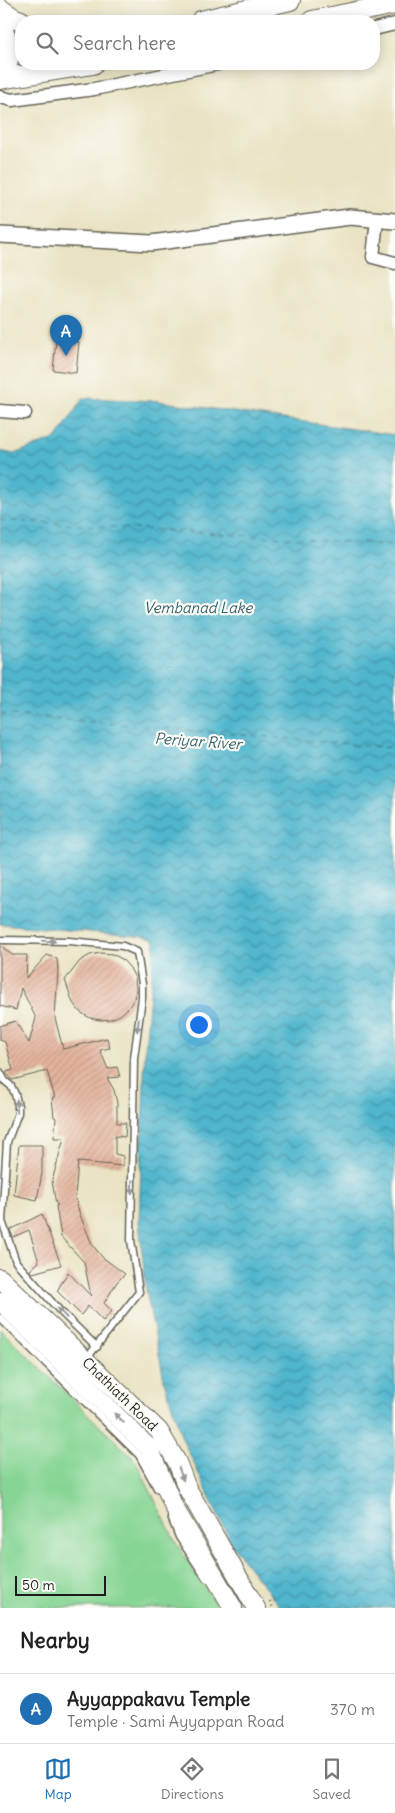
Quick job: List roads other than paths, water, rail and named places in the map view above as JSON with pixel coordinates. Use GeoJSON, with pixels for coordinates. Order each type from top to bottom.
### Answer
{"type":"FeatureCollection","features":[{"type":"Feature","properties":{"kind":"highway"},"geometry":{"type":"LineString","coordinates":[[226,15],[290,0]]}},
{"type":"Feature","properties":{"kind":"highway"},"geometry":{"type":"LineString","coordinates":[[341,15],[395,4]]}},
{"type":"Feature","properties":{"kind":"highway"},"geometry":{"type":"LineString","coordinates":[[0,10],[15,19]]}},
{"type":"Feature","properties":{"kind":"highway"},"geometry":{"type":"LineString","coordinates":[[0,25],[6,37],[10,56],[7,68],[0,79]]}},
{"type":"Feature","properties":{"kind":"highway"},"geometry":{"type":"LineString","coordinates":[[0,79],[56,70]]}},
{"type":"Feature","properties":{"kind":"main road","name":"Chathiath Road"},"geometry":{"type":"LineString","coordinates":[[0,1278],[159,1431],[177,1462],[187,1488],[256,1608]]}},
{"type":"Feature","properties":{"kind":"main road","name":"Chathiath Road"},"geometry":{"type":"LineString","coordinates":[[0,1301],[149,1448],[174,1507],[233,1608]]}},
{"type":"Feature","properties":{"kind":"street"},"geometry":{"type":"LineString","coordinates":[[380,28],[395,24]]}},
{"type":"Feature","properties":{"kind":"street"},"geometry":{"type":"LineString","coordinates":[[0,97],[12,100],[94,90],[189,70]]}},
{"type":"Feature","properties":{"kind":"street"},"geometry":{"type":"LineString","coordinates":[[0,235],[151,243],[350,217],[395,221]]}},
{"type":"Feature","properties":{"kind":"street"},"geometry":{"type":"LineString","coordinates":[[377,219],[373,257],[395,263]]}},
{"type":"Feature","properties":{"kind":"street"},"geometry":{"type":"LineString","coordinates":[[0,411],[25,414]]}},
{"type":"Feature","properties":{"kind":"lane"},"geometry":{"type":"LineString","coordinates":[[0,940],[69,941],[123,946],[137,952],[142,984],[142,998],[134,1058],[131,1240],[139,1292],[85,1360]]}},
{"type":"Feature","properties":{"kind":"lane"},"geometry":{"type":"LineString","coordinates":[[0,1072],[5,1081],[11,1086],[18,1106],[18,1113],[7,1142],[2,1221],[16,1262],[59,1310],[97,1347]]}},
{"type":"Feature","properties":{"kind":"lane"},"geometry":{"type":"LineString","coordinates":[[0,1318],[139,1455],[161,1497]]}},
{"type":"Feature","properties":{"kind":"lane"},"geometry":{"type":"LineString","coordinates":[[165,1505],[180,1536],[226,1608]]}},
{"type":"Feature","properties":{"kind":"water","name":"Vembanad Lake"},"geometry":{"type":"Polygon","coordinates":[[[83,398],[158,401],[395,435],[395,1608],[281,1608],[232,1545],[182,1438],[165,1384],[146,1291],[139,1221],[145,1049],[155,940],[146,937],[0,924],[0,451],[14,454],[57,438],[83,398]]]}},
{"type":"Feature","properties":{"kind":"place","name":"Ayyappakavu Temple"},"geometry":{"type":"Point","coordinates":[66,356]}},
{"type":"Feature","properties":{"kind":"water label","name":"Periyar River"},"geometry":{"type":"Point","coordinates":[198,741]}}]}
